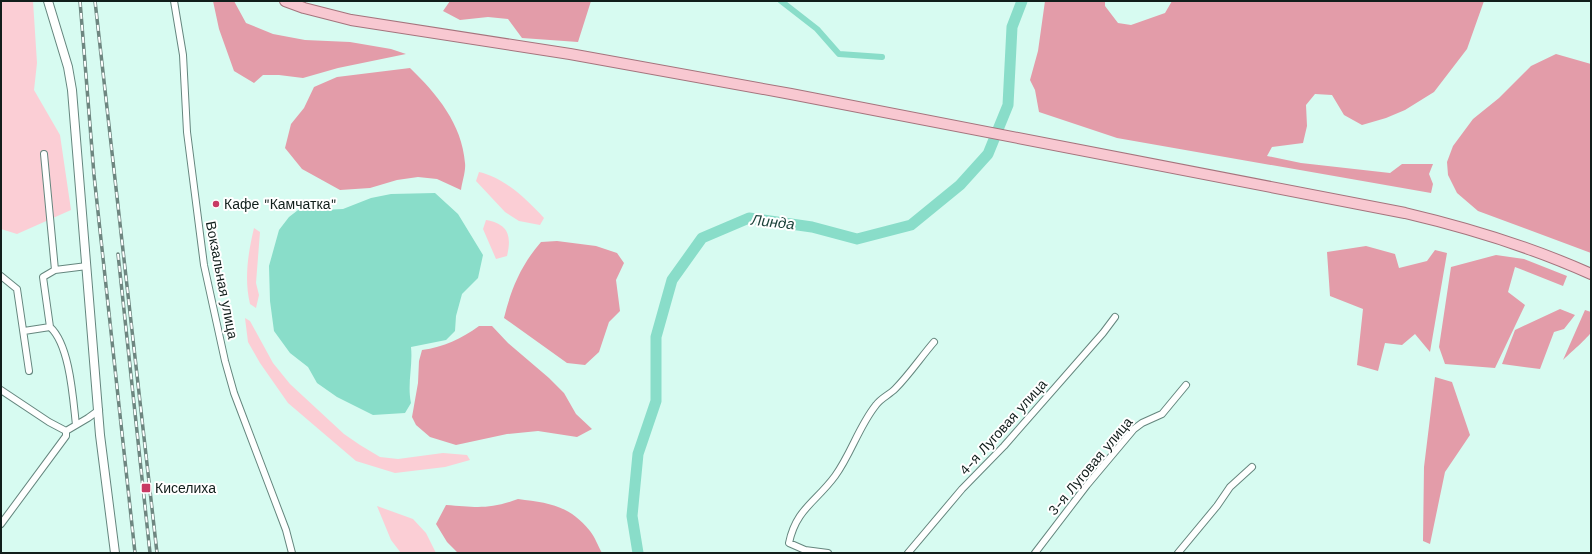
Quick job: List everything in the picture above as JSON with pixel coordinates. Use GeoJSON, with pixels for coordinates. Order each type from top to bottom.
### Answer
{"type":"FeatureCollection","features":[{"type":"Feature","properties":{"kind":"main road"},"geometry":{"type":"LineString","coordinates":[[285,1],[304,8],[356,21],[612,61],[1311,194],[1453,224],[1538,251],[1591,274]]}},
{"type":"Feature","properties":{"kind":"street"},"geometry":{"type":"LineString","coordinates":[[48,1],[68,66],[72,90],[100,435],[115,553]]}},
{"type":"Feature","properties":{"kind":"street","name":"Вокзальная улица"},"geometry":{"type":"LineString","coordinates":[[174,1],[183,56],[187,132],[204,265],[225,361],[234,393],[286,530],[292,553]]}},
{"type":"Feature","properties":{"kind":"street"},"geometry":{"type":"LineString","coordinates":[[44,154],[55,270]]}},
{"type":"Feature","properties":{"kind":"street"},"geometry":{"type":"LineString","coordinates":[[76,425],[71,378],[57,334],[50,327],[43,277],[55,270],[87,266]]}},
{"type":"Feature","properties":{"kind":"street"},"geometry":{"type":"LineString","coordinates":[[1,276],[17,289],[30,371]]}},
{"type":"Feature","properties":{"kind":"street","name":"4-я Луговая улица"},"geometry":{"type":"LineString","coordinates":[[908,553],[962,489],[1004,446],[1103,333],[1115,317]]}},
{"type":"Feature","properties":{"kind":"street"},"geometry":{"type":"LineString","coordinates":[[24,331],[50,327]]}},
{"type":"Feature","properties":{"kind":"street"},"geometry":{"type":"LineString","coordinates":[[828,553],[805,550],[789,543],[792,527],[802,511],[834,476],[854,445],[866,419],[877,403],[895,389],[934,342]]}},
{"type":"Feature","properties":{"kind":"street","name":"3-я Луговая улица"},"geometry":{"type":"LineString","coordinates":[[1034,553],[1087,485],[1134,429],[1142,423],[1162,414],[1186,385]]}},
{"type":"Feature","properties":{"kind":"street"},"geometry":{"type":"LineString","coordinates":[[1,390],[49,422],[66,431]]}},
{"type":"Feature","properties":{"kind":"street"},"geometry":{"type":"LineString","coordinates":[[66,431],[99,410]]}},
{"type":"Feature","properties":{"kind":"street"},"geometry":{"type":"LineString","coordinates":[[1,524],[66,436],[66,431]]}},
{"type":"Feature","properties":{"kind":"street"},"geometry":{"type":"LineString","coordinates":[[1178,553],[1217,506],[1230,487],[1252,467]]}},
{"type":"Feature","properties":{"kind":"shaded area"},"geometry":{"type":"Polygon","coordinates":[[[1,1],[33,1],[37,63],[34,90],[60,135],[71,210],[17,234],[1,229],[1,1]]]}},
{"type":"Feature","properties":{"kind":"shaded area"},"geometry":{"type":"Polygon","coordinates":[[[213,1],[234,1],[246,23],[273,34],[305,40],[350,42],[391,49],[406,54],[338,68],[303,78],[263,75],[254,83],[234,71],[219,29],[213,1]]]}},
{"type":"Feature","properties":{"kind":"shaded area"},"geometry":{"type":"Polygon","coordinates":[[[450,1],[591,1],[578,42],[522,38],[508,19],[488,17],[460,20],[443,11],[450,1]]]}},
{"type":"Feature","properties":{"kind":"shaded area"},"geometry":{"type":"Polygon","coordinates":[[[1045,1],[1105,1],[1105,6],[1118,23],[1131,25],[1165,13],[1172,1],[1484,1],[1467,49],[1434,92],[1405,110],[1386,118],[1362,125],[1344,115],[1332,95],[1315,94],[1306,105],[1307,126],[1303,143],[1272,147],[1267,156],[1301,163],[1390,173],[1402,164],[1433,164],[1429,174],[1433,184],[1431,193],[1117,138],[1039,112],[1035,90],[1030,80],[1038,51],[1045,1]]]}},
{"type":"Feature","properties":{"kind":"shaded area"},"geometry":{"type":"Polygon","coordinates":[[[1556,54],[1591,64],[1591,253],[1478,211],[1457,193],[1448,175],[1447,162],[1453,146],[1473,119],[1499,98],[1531,66],[1556,54]]]}},
{"type":"Feature","properties":{"kind":"shaded area"},"geometry":{"type":"Polygon","coordinates":[[[410,68],[430,88],[446,111],[459,135],[463,149],[465,166],[461,190],[437,179],[418,177],[397,180],[370,188],[340,190],[302,169],[285,148],[291,124],[304,108],[314,87],[337,77],[410,68]]]}},
{"type":"Feature","properties":{"kind":"shaded area"},"geometry":{"type":"Polygon","coordinates":[[[479,172],[498,179],[514,190],[544,218],[540,225],[519,221],[505,212],[476,181],[479,172]]]}},
{"type":"Feature","properties":{"kind":"shaded area"},"geometry":{"type":"Polygon","coordinates":[[[435,193],[458,214],[483,255],[478,278],[462,294],[456,316],[455,331],[446,340],[411,347],[411,403],[405,413],[373,415],[337,397],[317,383],[308,367],[290,353],[274,331],[270,301],[269,266],[279,230],[289,217],[302,207],[323,210],[343,209],[371,198],[391,194],[435,193]]]}},
{"type":"Feature","properties":{"kind":"shaded area"},"geometry":{"type":"Polygon","coordinates":[[[486,220],[499,224],[507,232],[509,242],[507,256],[496,259],[483,229],[486,220]]]}},
{"type":"Feature","properties":{"kind":"shaded area"},"geometry":{"type":"Polygon","coordinates":[[[254,228],[260,232],[256,283],[259,295],[256,308],[250,304],[247,285],[250,247],[254,228]]]}},
{"type":"Feature","properties":{"kind":"shaded area"},"geometry":{"type":"Polygon","coordinates":[[[557,241],[596,246],[617,253],[624,263],[616,280],[620,311],[609,322],[599,352],[585,365],[567,363],[504,318],[510,297],[522,269],[534,251],[541,242],[557,241]]]}},
{"type":"Feature","properties":{"kind":"shaded area"},"geometry":{"type":"Polygon","coordinates":[[[1366,246],[1395,254],[1399,268],[1427,261],[1435,250],[1447,253],[1430,352],[1415,334],[1402,345],[1385,343],[1378,371],[1357,365],[1363,309],[1330,296],[1327,252],[1366,246]]]}},
{"type":"Feature","properties":{"kind":"shaded area"},"geometry":{"type":"Polygon","coordinates":[[[1496,255],[1524,259],[1567,276],[1563,286],[1515,267],[1508,292],[1525,305],[1495,368],[1445,364],[1439,347],[1451,267],[1496,255]]]}},
{"type":"Feature","properties":{"kind":"shaded area"},"geometry":{"type":"Polygon","coordinates":[[[1560,309],[1575,315],[1564,329],[1554,332],[1540,369],[1502,364],[1515,330],[1560,309]]]}},
{"type":"Feature","properties":{"kind":"shaded area"},"geometry":{"type":"Polygon","coordinates":[[[1585,310],[1591,312],[1591,332],[1563,360],[1585,310]]]}},
{"type":"Feature","properties":{"kind":"shaded area"},"geometry":{"type":"Polygon","coordinates":[[[245,318],[250,321],[273,363],[290,384],[344,434],[360,445],[380,457],[398,459],[443,453],[467,455],[470,460],[445,467],[395,473],[356,461],[288,403],[260,363],[248,342],[245,318]]]}},
{"type":"Feature","properties":{"kind":"shaded area"},"geometry":{"type":"Polygon","coordinates":[[[479,326],[492,326],[508,343],[564,393],[576,414],[592,429],[577,437],[538,431],[507,434],[456,445],[430,437],[416,425],[412,417],[418,383],[419,361],[422,350],[438,347],[452,342],[479,326]]]}},
{"type":"Feature","properties":{"kind":"shaded area"},"geometry":{"type":"Polygon","coordinates":[[[1435,377],[1452,382],[1470,435],[1445,472],[1430,544],[1423,541],[1424,467],[1435,377]]]}},
{"type":"Feature","properties":{"kind":"shaded area"},"geometry":{"type":"Polygon","coordinates":[[[518,499],[549,504],[574,516],[592,533],[602,553],[458,553],[447,542],[436,524],[446,505],[482,507],[499,505],[518,499]]]}},
{"type":"Feature","properties":{"kind":"shaded area"},"geometry":{"type":"Polygon","coordinates":[[[377,506],[413,519],[426,533],[436,553],[401,553],[391,540],[377,506]]]}},
{"type":"Feature","properties":{"kind":"waterway"},"geometry":{"type":"LineString","coordinates":[[781,1],[817,29],[839,54],[882,57]]}},
{"type":"Feature","properties":{"kind":"waterway","name":"Линда"},"geometry":{"type":"LineString","coordinates":[[638,553],[632,516],[638,454],[656,401],[656,337],[672,280],[702,238],[749,218],[812,227],[857,239],[911,225],[960,185],[988,154],[1008,105],[1012,27],[1022,1]]}},
{"type":"Feature","properties":{"kind":"railway"},"geometry":{"type":"LineString","coordinates":[[80,1],[94,175],[135,553]]}},
{"type":"Feature","properties":{"kind":"railway"},"geometry":{"type":"LineString","coordinates":[[95,1],[157,553]]}},
{"type":"Feature","properties":{"kind":"railway"},"geometry":{"type":"LineString","coordinates":[[118,254],[150,553]]}},
{"type":"Feature","properties":{"kind":"place","name":"Кафе \"Камчатка\""},"geometry":{"type":"Point","coordinates":[216,204]}},
{"type":"Feature","properties":{"kind":"place","name":"Киселиха"},"geometry":{"type":"Point","coordinates":[146,488]}}]}
